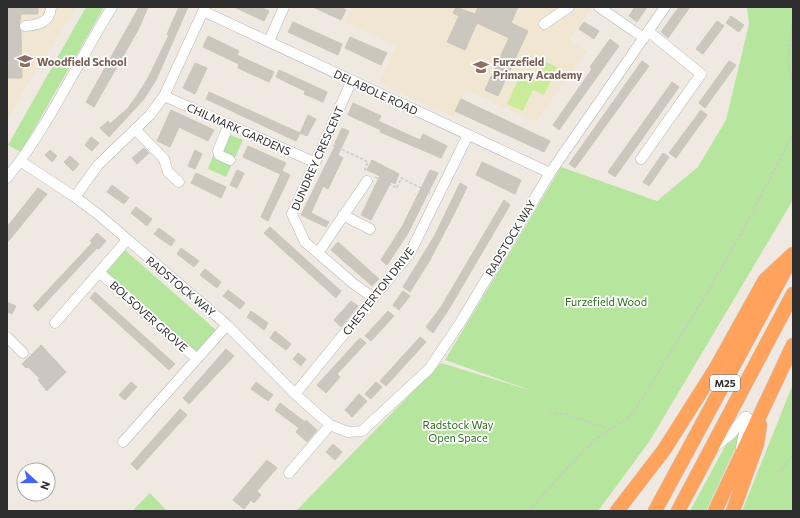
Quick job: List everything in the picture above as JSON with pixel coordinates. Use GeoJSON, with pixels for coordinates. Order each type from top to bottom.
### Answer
{"type":"FeatureCollection","features":[{"type":"Feature","properties":{"kind":"highway"},"geometry":{"type":"LineString","coordinates":[[617,511],[668,443],[716,368],[765,280],[793,254]]}},
{"type":"Feature","properties":{"kind":"highway","name":"M25"},"geometry":{"type":"LineString","coordinates":[[656,511],[793,254]]}},
{"type":"Feature","properties":{"kind":"highway","name":"M25"},"geometry":{"type":"LineString","coordinates":[[678,511],[793,294]]}},
{"type":"Feature","properties":{"kind":"highway"},"geometry":{"type":"LineString","coordinates":[[715,511],[793,345]]}},
{"type":"Feature","properties":{"kind":"highway"},"geometry":{"type":"LineString","coordinates":[[733,511],[757,444],[763,408]]}},
{"type":"Feature","properties":{"kind":"street"},"geometry":{"type":"LineString","coordinates":[[25,26],[43,23],[50,15],[51,7]]}},
{"type":"Feature","properties":{"kind":"street"},"geometry":{"type":"LineString","coordinates":[[7,178],[20,161],[85,56],[112,7]]}},
{"type":"Feature","properties":{"kind":"street"},"geometry":{"type":"LineString","coordinates":[[269,41],[284,7]]}},
{"type":"Feature","properties":{"kind":"street"},"geometry":{"type":"LineString","coordinates":[[544,24],[569,7]]}},
{"type":"Feature","properties":{"kind":"street"},"geometry":{"type":"LineString","coordinates":[[599,7],[646,34],[701,74],[641,159]]}},
{"type":"Feature","properties":{"kind":"street","name":"RADSTOCK WAY"},"geometry":{"type":"LineString","coordinates":[[20,161],[75,197],[227,325],[295,394],[330,425],[348,432],[362,431],[429,369],[460,323],[550,173],[665,7]]}},
{"type":"Feature","properties":{"kind":"street"},"geometry":{"type":"LineString","coordinates":[[75,197],[98,165],[150,115],[164,96],[204,9]]}},
{"type":"Feature","properties":{"kind":"street","name":"DELABOLE ROAD"},"geometry":{"type":"LineString","coordinates":[[204,9],[550,173]]}},
{"type":"Feature","properties":{"kind":"street","name":"DUNDREY CRESCENT"},"geometry":{"type":"LineString","coordinates":[[352,80],[292,214],[305,242],[354,284],[374,298]]}},
{"type":"Feature","properties":{"kind":"street","name":"CHILMARK GARDENS"},"geometry":{"type":"LineString","coordinates":[[164,96],[314,162]]}},
{"type":"Feature","properties":{"kind":"street"},"geometry":{"type":"LineString","coordinates":[[229,124],[218,151],[219,155],[230,160]]}},
{"type":"Feature","properties":{"kind":"street"},"geometry":{"type":"LineString","coordinates":[[136,129],[164,159],[168,172],[179,182]]}},
{"type":"Feature","properties":{"kind":"street","name":"CHESTERTON DRIVE"},"geometry":{"type":"LineString","coordinates":[[295,394],[410,253],[468,135]]}},
{"type":"Feature","properties":{"kind":"street"},"geometry":{"type":"LineString","coordinates":[[318,253],[367,181]]}},
{"type":"Feature","properties":{"kind":"street"},"geometry":{"type":"LineString","coordinates":[[343,215],[370,229]]}},
{"type":"Feature","properties":{"kind":"street","name":"BOLSOVER GROVE"},"geometry":{"type":"LineString","coordinates":[[55,323],[100,273],[127,240]]}},
{"type":"Feature","properties":{"kind":"street","name":"BOLSOVER GROVE"},"geometry":{"type":"LineString","coordinates":[[100,273],[197,359]]}},
{"type":"Feature","properties":{"kind":"street","name":"BOLSOVER GROVE"},"geometry":{"type":"LineString","coordinates":[[122,442],[227,325]]}},
{"type":"Feature","properties":{"kind":"street"},"geometry":{"type":"LineString","coordinates":[[7,337],[23,353]]}},
{"type":"Feature","properties":{"kind":"street"},"geometry":{"type":"LineString","coordinates":[[712,449],[730,435],[745,417],[747,417],[742,441],[741,456]]}},
{"type":"Feature","properties":{"kind":"street"},"geometry":{"type":"LineString","coordinates":[[289,473],[330,425]]}},
{"type":"Feature","properties":{"kind":"path"},"geometry":{"type":"LineString","coordinates":[[793,19],[788,65],[793,82]]}},
{"type":"Feature","properties":{"kind":"path"},"geometry":{"type":"LineString","coordinates":[[529,511],[593,442],[610,429],[627,420],[650,387],[743,230],[793,134]]}},
{"type":"Feature","properties":{"kind":"path"},"geometry":{"type":"LineString","coordinates":[[324,141],[368,162],[364,172],[397,188],[401,178],[438,195]]}},
{"type":"Feature","properties":{"kind":"path"},"geometry":{"type":"LineString","coordinates":[[550,413],[565,414],[610,429]]}},
{"type":"Feature","properties":{"kind":"path"},"geometry":{"type":"LineString","coordinates":[[778,473],[793,456]]}},
{"type":"Feature","properties":{"kind":"shaded area","name":"Woodfield School"},"geometry":{"type":"Polygon","coordinates":[[[7,7],[77,7],[25,88],[7,122],[7,7]]]}},
{"type":"Feature","properties":{"kind":"shaded area","name":"Furzefield Primary Academy"},"geometry":{"type":"Polygon","coordinates":[[[352,7],[592,7],[569,39],[587,51],[536,122],[466,90],[453,117],[379,83],[396,46],[345,22],[352,7]]]}},
{"type":"Feature","properties":{"kind":"green space"},"geometry":{"type":"Polygon","coordinates":[[[86,7],[104,7],[21,152],[8,145],[86,7]]]}},
{"type":"Feature","properties":{"kind":"green space","name":"Furzefield Wood"},"geometry":{"type":"Polygon","coordinates":[[[747,7],[793,7],[793,200],[649,442],[598,511],[296,511],[441,363],[533,391],[445,360],[561,167],[657,201],[698,167],[726,120],[749,24],[747,7]]]}},
{"type":"Feature","properties":{"kind":"green space"},"geometry":{"type":"Polygon","coordinates":[[[546,62],[557,67],[544,95],[533,90],[523,111],[507,104],[522,72],[538,79],[546,62]]]}},
{"type":"Feature","properties":{"kind":"green space"},"geometry":{"type":"Polygon","coordinates":[[[222,132],[243,140],[226,177],[208,169],[222,132]]]}},
{"type":"Feature","properties":{"kind":"green space"},"geometry":{"type":"Polygon","coordinates":[[[125,250],[216,330],[196,353],[106,273],[125,250]]]}},
{"type":"Feature","properties":{"kind":"green space"},"geometry":{"type":"Polygon","coordinates":[[[793,384],[793,511],[742,511],[793,384]]]}},
{"type":"Feature","properties":{"kind":"green space"},"geometry":{"type":"Polygon","coordinates":[[[741,428],[737,445],[706,511],[690,511],[729,439],[741,428]]]}},
{"type":"Feature","properties":{"kind":"green space"},"geometry":{"type":"Polygon","coordinates":[[[150,493],[167,511],[135,511],[134,509],[150,493]]]}},
{"type":"Feature","properties":{"kind":"building"},"geometry":{"type":"Polygon","coordinates":[[[7,7],[38,7],[38,14],[21,14],[19,26],[21,31],[22,78],[8,78],[7,7]]]}},
{"type":"Feature","properties":{"kind":"building"},"geometry":{"type":"Polygon","coordinates":[[[139,7],[148,7],[138,30],[94,107],[86,102],[139,7]]]}},
{"type":"Feature","properties":{"kind":"building"},"geometry":{"type":"Polygon","coordinates":[[[179,7],[188,7],[156,80],[144,99],[109,137],[100,128],[108,121],[110,124],[128,108],[138,94],[148,78],[169,35],[167,34],[179,7]]]}},
{"type":"Feature","properties":{"kind":"building"},"geometry":{"type":"Polygon","coordinates":[[[234,7],[260,7],[269,11],[264,21],[234,7]]]}},
{"type":"Feature","properties":{"kind":"building"},"geometry":{"type":"Polygon","coordinates":[[[313,7],[340,7],[346,10],[341,20],[313,7]]]}},
{"type":"Feature","properties":{"kind":"building"},"geometry":{"type":"Polygon","coordinates":[[[456,7],[475,14],[478,7],[518,7],[511,23],[528,31],[498,96],[485,90],[509,38],[477,23],[465,50],[447,42],[459,16],[453,13],[456,7]]]}},
{"type":"Feature","properties":{"kind":"building"},"geometry":{"type":"Polygon","coordinates":[[[635,7],[647,7],[637,22],[629,16],[635,7]]]}},
{"type":"Feature","properties":{"kind":"building"},"geometry":{"type":"Polygon","coordinates":[[[679,7],[690,7],[668,38],[661,32],[679,7]]]}},
{"type":"Feature","properties":{"kind":"building"},"geometry":{"type":"Polygon","coordinates":[[[731,16],[744,25],[739,32],[726,23],[731,16]]]}},
{"type":"Feature","properties":{"kind":"building"},"geometry":{"type":"Polygon","coordinates":[[[717,21],[724,26],[703,54],[696,49],[717,21]]]}},
{"type":"Feature","properties":{"kind":"building"},"geometry":{"type":"Polygon","coordinates":[[[293,22],[342,44],[338,55],[288,32],[293,22]]]}},
{"type":"Feature","properties":{"kind":"building"},"geometry":{"type":"Polygon","coordinates":[[[584,22],[599,31],[594,39],[579,29],[584,22]]]}},
{"type":"Feature","properties":{"kind":"building"},"geometry":{"type":"Polygon","coordinates":[[[208,36],[239,51],[237,55],[274,72],[269,82],[238,68],[239,64],[203,47],[208,36]]]}},
{"type":"Feature","properties":{"kind":"building"},"geometry":{"type":"Polygon","coordinates":[[[350,37],[387,53],[381,65],[345,48],[350,37]]]}},
{"type":"Feature","properties":{"kind":"building"},"geometry":{"type":"Polygon","coordinates":[[[610,39],[619,46],[559,130],[553,125],[592,69],[590,67],[610,39]]]}},
{"type":"Feature","properties":{"kind":"building"},"geometry":{"type":"Polygon","coordinates":[[[642,61],[649,66],[575,168],[569,164],[642,61]]]}},
{"type":"Feature","properties":{"kind":"building"},"geometry":{"type":"Polygon","coordinates":[[[729,61],[736,65],[705,108],[699,103],[729,61]]]}},
{"type":"Feature","properties":{"kind":"building"},"geometry":{"type":"Polygon","coordinates":[[[195,63],[207,68],[195,94],[183,88],[195,63]]]}},
{"type":"Feature","properties":{"kind":"building"},"geometry":{"type":"Polygon","coordinates":[[[279,70],[327,92],[323,102],[304,94],[305,91],[276,77],[279,70]]]}},
{"type":"Feature","properties":{"kind":"building"},"geometry":{"type":"Polygon","coordinates":[[[672,82],[679,87],[615,177],[608,172],[672,82]]]}},
{"type":"Feature","properties":{"kind":"building"},"geometry":{"type":"Polygon","coordinates":[[[209,92],[300,133],[296,141],[206,99],[209,92]]]}},
{"type":"Feature","properties":{"kind":"building"},"geometry":{"type":"Polygon","coordinates":[[[461,99],[550,141],[544,152],[455,111],[461,99]]]}},
{"type":"Feature","properties":{"kind":"building"},"geometry":{"type":"Polygon","coordinates":[[[353,103],[381,116],[378,121],[420,140],[423,134],[447,146],[441,158],[380,132],[381,130],[348,115],[353,103]]]}},
{"type":"Feature","properties":{"kind":"building"},"geometry":{"type":"Polygon","coordinates":[[[171,110],[214,130],[208,141],[179,127],[170,147],[157,141],[171,110]]]}},
{"type":"Feature","properties":{"kind":"building"},"geometry":{"type":"Polygon","coordinates":[[[701,110],[707,115],[676,158],[669,153],[701,110]]]}},
{"type":"Feature","properties":{"kind":"building"},"geometry":{"type":"Polygon","coordinates":[[[308,115],[316,119],[307,136],[300,133],[308,115]]]}},
{"type":"Feature","properties":{"kind":"building"},"geometry":{"type":"Polygon","coordinates":[[[342,128],[349,131],[338,155],[343,158],[328,189],[323,186],[311,213],[329,222],[326,227],[301,215],[336,144],[335,143],[342,128]]]}},
{"type":"Feature","properties":{"kind":"building"},"geometry":{"type":"Polygon","coordinates":[[[91,137],[99,143],[92,151],[85,145],[91,137]]]}},
{"type":"Feature","properties":{"kind":"building"},"geometry":{"type":"Polygon","coordinates":[[[248,146],[286,163],[280,174],[243,157],[248,146]]]}},
{"type":"Feature","properties":{"kind":"building"},"geometry":{"type":"Polygon","coordinates":[[[144,148],[149,153],[137,164],[132,158],[144,148]]]}},
{"type":"Feature","properties":{"kind":"building"},"geometry":{"type":"Polygon","coordinates":[[[50,150],[57,156],[52,162],[45,155],[50,150]]]}},
{"type":"Feature","properties":{"kind":"building"},"geometry":{"type":"Polygon","coordinates":[[[195,150],[202,154],[195,169],[188,166],[195,150]]]}},
{"type":"Feature","properties":{"kind":"building"},"geometry":{"type":"Polygon","coordinates":[[[663,153],[669,157],[649,186],[643,182],[663,153]]]}},
{"type":"Feature","properties":{"kind":"building"},"geometry":{"type":"Polygon","coordinates":[[[70,156],[79,164],[73,171],[64,162],[70,156]]]}},
{"type":"Feature","properties":{"kind":"building"},"geometry":{"type":"Polygon","coordinates":[[[372,160],[399,174],[395,184],[391,182],[371,220],[361,215],[380,176],[367,170],[372,160]]]}},
{"type":"Feature","properties":{"kind":"building"},"geometry":{"type":"Polygon","coordinates":[[[482,162],[521,180],[515,194],[476,175],[482,162]]]}},
{"type":"Feature","properties":{"kind":"building"},"geometry":{"type":"Polygon","coordinates":[[[237,170],[244,173],[237,188],[230,185],[237,170]]]}},
{"type":"Feature","properties":{"kind":"building"},"geometry":{"type":"Polygon","coordinates":[[[430,170],[438,173],[408,233],[387,265],[381,260],[403,225],[430,170]]]}},
{"type":"Feature","properties":{"kind":"building"},"geometry":{"type":"Polygon","coordinates":[[[282,171],[290,175],[268,221],[261,217],[282,171]]]}},
{"type":"Feature","properties":{"kind":"building"},"geometry":{"type":"Polygon","coordinates":[[[196,173],[226,187],[221,198],[191,183],[196,173]]]}},
{"type":"Feature","properties":{"kind":"building"},"geometry":{"type":"Polygon","coordinates":[[[460,183],[467,187],[430,260],[410,292],[403,287],[435,235],[460,183]]]}},
{"type":"Feature","properties":{"kind":"building"},"geometry":{"type":"Polygon","coordinates":[[[112,185],[129,198],[124,204],[107,192],[112,185]]]}},
{"type":"Feature","properties":{"kind":"building"},"geometry":{"type":"Polygon","coordinates":[[[38,188],[47,194],[7,243],[7,227],[38,188]]]}},
{"type":"Feature","properties":{"kind":"building"},"geometry":{"type":"Polygon","coordinates":[[[504,200],[510,205],[449,309],[433,333],[426,327],[441,307],[504,200]]]}},
{"type":"Feature","properties":{"kind":"building"},"geometry":{"type":"Polygon","coordinates":[[[136,207],[152,219],[147,226],[131,213],[136,207]]]}},
{"type":"Feature","properties":{"kind":"building"},"geometry":{"type":"Polygon","coordinates":[[[270,227],[341,291],[336,298],[264,233],[270,227]]]}},
{"type":"Feature","properties":{"kind":"building"},"geometry":{"type":"Polygon","coordinates":[[[159,228],[175,240],[171,246],[154,234],[159,228]]]}},
{"type":"Feature","properties":{"kind":"building"},"geometry":{"type":"Polygon","coordinates":[[[97,233],[106,241],[99,249],[97,248],[38,311],[33,306],[92,243],[90,241],[97,233]]]}},
{"type":"Feature","properties":{"kind":"building"},"geometry":{"type":"Polygon","coordinates":[[[338,242],[379,279],[372,286],[331,250],[338,242]]]}},
{"type":"Feature","properties":{"kind":"building"},"geometry":{"type":"Polygon","coordinates":[[[181,248],[199,261],[194,267],[177,254],[181,248]]]}},
{"type":"Feature","properties":{"kind":"building"},"geometry":{"type":"Polygon","coordinates":[[[205,269],[221,282],[217,288],[200,275],[205,269]]]}},
{"type":"Feature","properties":{"kind":"building"},"geometry":{"type":"Polygon","coordinates":[[[228,290],[245,303],[240,309],[223,296],[228,290]]]}},
{"type":"Feature","properties":{"kind":"building"},"geometry":{"type":"Polygon","coordinates":[[[403,291],[410,296],[399,310],[393,305],[403,291]]]}},
{"type":"Feature","properties":{"kind":"building"},"geometry":{"type":"Polygon","coordinates":[[[95,292],[175,364],[169,370],[90,298],[95,292]]]}},
{"type":"Feature","properties":{"kind":"building"},"geometry":{"type":"Polygon","coordinates":[[[351,301],[358,306],[341,327],[334,320],[351,301]]]}},
{"type":"Feature","properties":{"kind":"building"},"geometry":{"type":"Polygon","coordinates":[[[7,302],[16,306],[12,314],[7,312],[7,302]]]}},
{"type":"Feature","properties":{"kind":"building"},"geometry":{"type":"Polygon","coordinates":[[[251,311],[268,323],[264,330],[247,317],[251,311]]]}},
{"type":"Feature","properties":{"kind":"building"},"geometry":{"type":"Polygon","coordinates":[[[388,311],[394,316],[371,341],[365,336],[388,311]]]}},
{"type":"Feature","properties":{"kind":"building"},"geometry":{"type":"Polygon","coordinates":[[[275,331],[291,344],[286,350],[270,338],[275,331]]]}},
{"type":"Feature","properties":{"kind":"building"},"geometry":{"type":"Polygon","coordinates":[[[420,337],[426,342],[386,386],[380,381],[420,337]]]}},
{"type":"Feature","properties":{"kind":"building"},"geometry":{"type":"Polygon","coordinates":[[[360,338],[366,343],[337,374],[340,377],[326,393],[317,385],[360,338]]]}},
{"type":"Feature","properties":{"kind":"building"},"geometry":{"type":"Polygon","coordinates":[[[41,345],[66,372],[47,391],[38,380],[40,379],[28,367],[26,368],[22,364],[41,345]]]}},
{"type":"Feature","properties":{"kind":"building"},"geometry":{"type":"Polygon","coordinates":[[[226,349],[234,356],[189,404],[183,398],[226,349]]]}},
{"type":"Feature","properties":{"kind":"building"},"geometry":{"type":"Polygon","coordinates":[[[298,353],[306,359],[301,366],[293,359],[298,353]]]}},
{"type":"Feature","properties":{"kind":"building"},"geometry":{"type":"Polygon","coordinates":[[[131,382],[137,387],[125,400],[119,395],[131,382]]]}},
{"type":"Feature","properties":{"kind":"building"},"geometry":{"type":"Polygon","coordinates":[[[256,382],[273,395],[268,401],[251,389],[256,382]]]}},
{"type":"Feature","properties":{"kind":"building"},"geometry":{"type":"Polygon","coordinates":[[[376,382],[382,387],[371,399],[365,394],[376,382]]]}},
{"type":"Feature","properties":{"kind":"building"},"geometry":{"type":"Polygon","coordinates":[[[359,394],[367,401],[352,417],[345,410],[359,394]]]}},
{"type":"Feature","properties":{"kind":"building"},"geometry":{"type":"Polygon","coordinates":[[[280,403],[305,422],[306,420],[317,430],[307,442],[296,432],[299,428],[275,410],[280,403]]]}},
{"type":"Feature","properties":{"kind":"building"},"geometry":{"type":"Polygon","coordinates":[[[180,409],[187,415],[137,470],[131,464],[180,409]]]}},
{"type":"Feature","properties":{"kind":"building"},"geometry":{"type":"Polygon","coordinates":[[[333,444],[342,452],[335,460],[326,452],[333,444]]]}},
{"type":"Feature","properties":{"kind":"building"},"geometry":{"type":"Polygon","coordinates":[[[267,460],[277,468],[257,491],[261,495],[254,503],[251,500],[244,509],[233,500],[267,460]]]}},
{"type":"Feature","properties":{"kind":"place","name":"Woodfield School"},"geometry":{"type":"Point","coordinates":[25,61]}},
{"type":"Feature","properties":{"kind":"place","name":"Furzefield Primary Academy"},"geometry":{"type":"Point","coordinates":[481,67]}},
{"type":"Feature","properties":{"kind":"park label","name":"Radstock Way Open Space"},"geometry":{"type":"Point","coordinates":[458,430]}}]}
